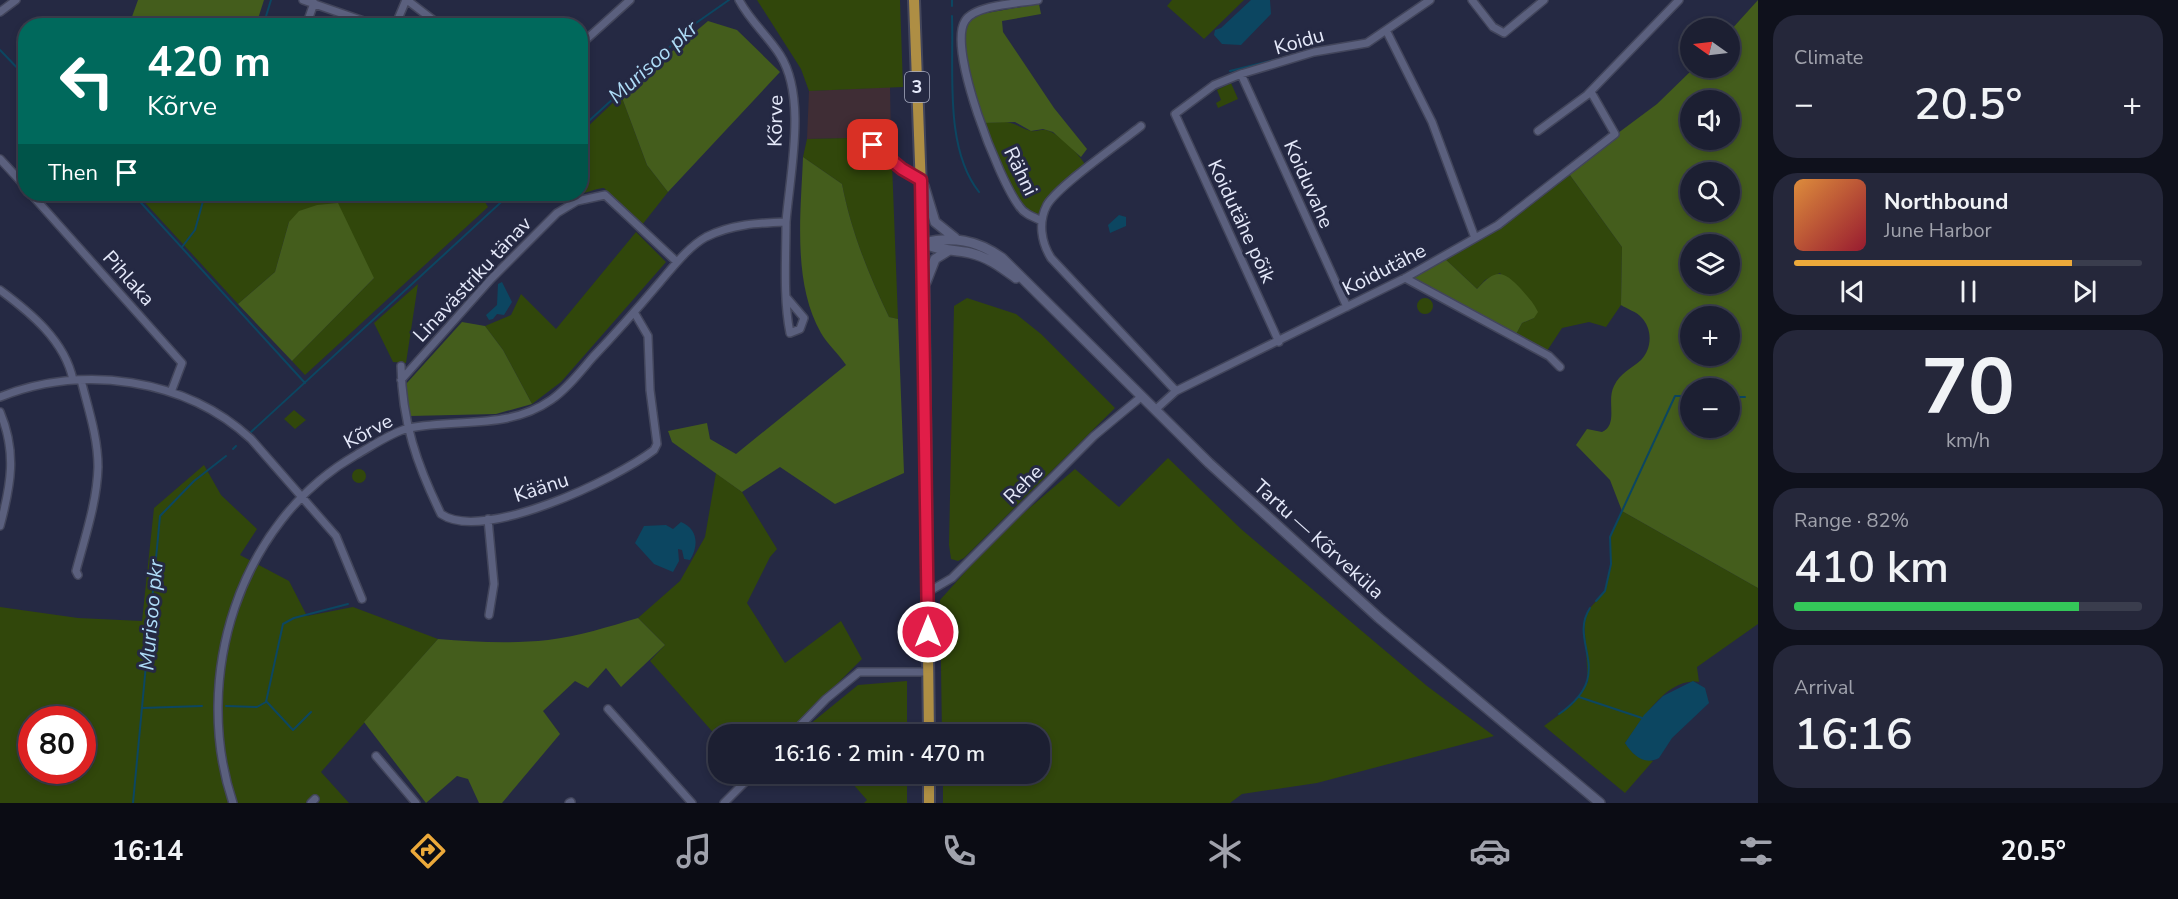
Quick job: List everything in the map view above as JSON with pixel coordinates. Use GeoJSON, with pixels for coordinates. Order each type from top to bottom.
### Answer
{"type":"FeatureCollection","features":[{"type":"Feature","properties":{"kind":"highway","name":"3"},"geometry":{"type":"LineString","coordinates":[[914,0],[923,243],[929,724]]}},
{"type":"Feature","properties":{"kind":"highway"},"geometry":{"type":"LineString","coordinates":[[929,784],[929,803]]}},
{"type":"Feature","properties":{"kind":"main road"},"geometry":{"type":"LineString","coordinates":[[921,175],[928,206],[935,222],[955,238]]}},
{"type":"Feature","properties":{"kind":"main road","name":"Tartu — Kõrveküla"},"geometry":{"type":"LineString","coordinates":[[923,243],[955,238],[973,242],[990,250],[1014,269],[1028,286],[1141,397],[1379,618],[1600,803]]}},
{"type":"Feature","properties":{"kind":"main road","name":"Tartu — Kõrveküla"},"geometry":{"type":"LineString","coordinates":[[923,243],[935,249],[969,253],[991,260],[1028,286]]}},
{"type":"Feature","properties":{"kind":"main road"},"geometry":{"type":"LineString","coordinates":[[923,290],[935,259],[949,251]]}},
{"type":"Feature","properties":{"kind":"street"},"geometry":{"type":"LineString","coordinates":[[0,12],[16,0]]}},
{"type":"Feature","properties":{"kind":"street"},"geometry":{"type":"LineString","coordinates":[[303,0],[356,18]]}},
{"type":"Feature","properties":{"kind":"street"},"geometry":{"type":"LineString","coordinates":[[398,18],[407,0],[431,18]]}},
{"type":"Feature","properties":{"kind":"street"},"geometry":{"type":"LineString","coordinates":[[588,38],[630,0]]}},
{"type":"Feature","properties":{"kind":"street","name":"Kõrve"},"geometry":{"type":"LineString","coordinates":[[739,0],[780,55],[791,77],[796,101],[786,222],[787,298],[790,333],[800,329],[804,318],[787,298]]}},
{"type":"Feature","properties":{"kind":"street","name":"Rähni"},"geometry":{"type":"LineString","coordinates":[[1038,0],[980,10],[970,14],[964,21],[960,33],[960,51],[969,88],[1007,185],[1019,207],[1042,221],[1042,238],[1051,258],[1176,391]]}},
{"type":"Feature","properties":{"kind":"street","name":"Koidu"},"geometry":{"type":"LineString","coordinates":[[1175,114],[1214,85],[1241,74],[1314,52],[1367,43],[1387,32],[1430,0]]}},
{"type":"Feature","properties":{"kind":"street"},"geometry":{"type":"LineString","coordinates":[[1472,0],[1493,27],[1504,33],[1544,0]]}},
{"type":"Feature","properties":{"kind":"street"},"geometry":{"type":"LineString","coordinates":[[1538,131],[1591,92],[1679,0]]}},
{"type":"Feature","properties":{"kind":"street"},"geometry":{"type":"LineString","coordinates":[[309,18],[314,3]]}},
{"type":"Feature","properties":{"kind":"street"},"geometry":{"type":"LineString","coordinates":[[1387,32],[1432,122],[1475,238]]}},
{"type":"Feature","properties":{"kind":"street","name":"Koiduvahe"},"geometry":{"type":"LineString","coordinates":[[1241,74],[1347,307]]}},
{"type":"Feature","properties":{"kind":"street","name":"Koidutähe"},"geometry":{"type":"LineString","coordinates":[[1155,410],[1176,391],[1405,278],[1518,211],[1615,134],[1591,92]]}},
{"type":"Feature","properties":{"kind":"street","name":"Koidutähe põik"},"geometry":{"type":"LineString","coordinates":[[1175,114],[1279,342]]}},
{"type":"Feature","properties":{"kind":"street"},"geometry":{"type":"LineString","coordinates":[[1042,221],[1052,197],[1141,126]]}},
{"type":"Feature","properties":{"kind":"street"},"geometry":{"type":"LineString","coordinates":[[873,145],[902,169],[921,175]]}},
{"type":"Feature","properties":{"kind":"street"},"geometry":{"type":"LineString","coordinates":[[0,159],[18,178]]}},
{"type":"Feature","properties":{"kind":"street","name":"Linavästriku tänav"},"geometry":{"type":"LineString","coordinates":[[588,199],[605,195],[677,262]]}},
{"type":"Feature","properties":{"kind":"street","name":"Pihlaka"},"geometry":{"type":"LineString","coordinates":[[37,201],[182,363],[171,392]]}},
{"type":"Feature","properties":{"kind":"street","name":"Linavästriku tänav"},"geometry":{"type":"LineString","coordinates":[[401,380],[491,279],[557,213],[577,201]]}},
{"type":"Feature","properties":{"kind":"street","name":"Kõrve"},"geometry":{"type":"LineString","coordinates":[[233,803],[224,776],[217,727],[217,700],[224,643],[246,580],[272,535],[302,496],[348,459],[408,428],[492,422],[540,407],[569,384],[677,262],[704,238],[741,224],[786,222]]}},
{"type":"Feature","properties":{"kind":"street"},"geometry":{"type":"LineString","coordinates":[[1405,278],[1549,356],[1560,367]]}},
{"type":"Feature","properties":{"kind":"street"},"geometry":{"type":"LineString","coordinates":[[0,290],[50,334],[66,357],[91,415],[98,465],[91,513],[76,571],[78,575]]}},
{"type":"Feature","properties":{"kind":"street","name":"Käänu"},"geometry":{"type":"LineString","coordinates":[[401,366],[402,399],[408,428],[424,480],[441,514],[449,520],[461,522],[488,519],[557,502],[601,484],[654,450],[657,444],[650,390],[648,336],[634,312]]}},
{"type":"Feature","properties":{"kind":"street"},"geometry":{"type":"LineString","coordinates":[[0,397],[46,384],[77,380],[125,382],[171,392],[210,409],[235,424],[336,536],[362,599]]}},
{"type":"Feature","properties":{"kind":"street","name":"Rehe"},"geometry":{"type":"LineString","coordinates":[[928,592],[952,578],[1094,436],[1141,397]]}},
{"type":"Feature","properties":{"kind":"street"},"geometry":{"type":"LineString","coordinates":[[0,412],[9,436],[13,458],[11,488],[0,526]]}},
{"type":"Feature","properties":{"kind":"street"},"geometry":{"type":"LineString","coordinates":[[488,519],[494,584],[489,615]]}},
{"type":"Feature","properties":{"kind":"street"},"geometry":{"type":"LineString","coordinates":[[802,724],[826,699],[859,672],[928,672]]}},
{"type":"Feature","properties":{"kind":"street"},"geometry":{"type":"LineString","coordinates":[[608,709],[692,803]]}},
{"type":"Feature","properties":{"kind":"street"},"geometry":{"type":"LineString","coordinates":[[376,756],[416,803]]}},
{"type":"Feature","properties":{"kind":"street"},"geometry":{"type":"LineString","coordinates":[[724,803],[743,784]]}},
{"type":"Feature","properties":{"kind":"shaded area"},"geometry":{"type":"Polygon","coordinates":[[[890,87],[891,137],[807,139],[809,91],[890,87]]]}},
{"type":"Feature","properties":{"kind":"green space"},"geometry":{"type":"Polygon","coordinates":[[[138,0],[264,0],[258,18],[132,18],[138,0]]]}},
{"type":"Feature","properties":{"kind":"green space"},"geometry":{"type":"Polygon","coordinates":[[[757,0],[900,0],[903,87],[809,91],[801,69],[757,0]]]}},
{"type":"Feature","properties":{"kind":"green space"},"geometry":{"type":"Polygon","coordinates":[[[1172,0],[1244,0],[1204,39],[1167,6],[1172,0]]]}},
{"type":"Feature","properties":{"kind":"green space"},"geometry":{"type":"Polygon","coordinates":[[[1758,0],[1758,588],[1622,511],[1610,480],[1576,445],[1587,429],[1602,432],[1610,424],[1614,386],[1623,374],[1645,355],[1650,339],[1648,327],[1641,317],[1621,305],[1622,247],[1567,171],[1657,104],[1684,78],[1740,78],[1740,20],[1758,0]]]}},
{"type":"Feature","properties":{"kind":"green space"},"geometry":{"type":"Polygon","coordinates":[[[1039,4],[1041,14],[1002,21],[1003,32],[1054,108],[1087,149],[1081,157],[1053,132],[1043,129],[1031,131],[1015,122],[982,123],[960,51],[964,21],[981,14],[1039,4]]]}},
{"type":"Feature","properties":{"kind":"green space"},"geometry":{"type":"Polygon","coordinates":[[[708,21],[737,30],[780,72],[668,192],[647,165],[621,95],[708,21]]]}},
{"type":"Feature","properties":{"kind":"green space"},"geometry":{"type":"Polygon","coordinates":[[[1231,83],[1238,99],[1218,108],[1216,103],[1221,100],[1217,90],[1231,83]]]}},
{"type":"Feature","properties":{"kind":"green space"},"geometry":{"type":"Polygon","coordinates":[[[621,95],[647,165],[668,192],[642,225],[604,188],[588,192],[588,126],[621,95]]]}},
{"type":"Feature","properties":{"kind":"green space"},"geometry":{"type":"Polygon","coordinates":[[[1004,122],[1031,131],[1052,132],[1070,146],[1088,169],[1052,197],[1042,221],[1019,207],[982,123],[1004,122]]]}},
{"type":"Feature","properties":{"kind":"green space"},"geometry":{"type":"Polygon","coordinates":[[[891,137],[898,319],[889,317],[867,268],[855,235],[842,184],[803,157],[807,139],[891,137]]]}},
{"type":"Feature","properties":{"kind":"green space"},"geometry":{"type":"Polygon","coordinates":[[[803,157],[842,184],[855,235],[867,268],[889,317],[898,319],[904,473],[835,504],[780,467],[742,492],[672,442],[668,431],[707,423],[710,439],[736,454],[846,365],[821,333],[806,292],[800,246],[803,157]]]}},
{"type":"Feature","properties":{"kind":"green space"},"geometry":{"type":"Polygon","coordinates":[[[1567,171],[1622,247],[1621,305],[1606,327],[1589,322],[1562,328],[1545,354],[1514,338],[1522,323],[1534,318],[1500,273],[1485,280],[1477,289],[1443,257],[1475,238],[1567,171]]]}},
{"type":"Feature","properties":{"kind":"green space"},"geometry":{"type":"Polygon","coordinates":[[[143,201],[484,201],[488,207],[305,375],[292,361],[374,278],[289,222],[275,272],[238,304],[143,201]]]}},
{"type":"Feature","properties":{"kind":"green space"},"geometry":{"type":"Polygon","coordinates":[[[338,203],[374,278],[292,361],[238,304],[275,272],[289,222],[299,211],[317,205],[338,203]]]}},
{"type":"Feature","properties":{"kind":"green space"},"geometry":{"type":"Polygon","coordinates":[[[636,232],[666,262],[561,382],[532,404],[503,350],[485,326],[511,315],[521,294],[556,329],[636,232]]]}},
{"type":"Feature","properties":{"kind":"green space"},"geometry":{"type":"Polygon","coordinates":[[[1443,257],[1477,289],[1489,277],[1504,275],[1521,289],[1538,312],[1534,318],[1522,323],[1514,338],[1405,278],[1443,257]]]}},
{"type":"Feature","properties":{"kind":"green space"},"geometry":{"type":"Polygon","coordinates":[[[418,284],[406,363],[393,362],[374,323],[418,284]]]}},
{"type":"Feature","properties":{"kind":"green space"},"geometry":{"type":"Polygon","coordinates":[[[967,298],[1016,314],[1041,334],[1115,408],[964,558],[958,561],[951,559],[949,545],[954,306],[967,298]]]}},
{"type":"Feature","properties":{"kind":"green space"},"geometry":{"type":"Polygon","coordinates":[[[1422,298],[1428,298],[1433,306],[1431,312],[1422,314],[1417,309],[1417,303],[1422,298]]]}},
{"type":"Feature","properties":{"kind":"green space"},"geometry":{"type":"Polygon","coordinates":[[[462,322],[485,326],[503,350],[532,404],[496,414],[410,416],[406,384],[462,322]]]}},
{"type":"Feature","properties":{"kind":"green space"},"geometry":{"type":"Polygon","coordinates":[[[294,410],[306,420],[295,429],[284,419],[294,410]]]}},
{"type":"Feature","properties":{"kind":"green space"},"geometry":{"type":"Polygon","coordinates":[[[1168,458],[1241,529],[1427,686],[1494,736],[1317,783],[1242,794],[1230,803],[943,803],[943,784],[1050,784],[1050,724],[942,724],[940,600],[999,534],[1075,469],[1119,507],[1168,458]]]}},
{"type":"Feature","properties":{"kind":"green space"},"geometry":{"type":"Polygon","coordinates":[[[204,465],[221,495],[257,529],[240,555],[289,581],[307,616],[353,607],[438,639],[321,772],[349,803],[0,803],[0,607],[78,618],[142,621],[154,508],[204,465]]]}},
{"type":"Feature","properties":{"kind":"green space"},"geometry":{"type":"Polygon","coordinates":[[[359,469],[364,471],[366,476],[364,481],[359,483],[354,481],[352,476],[354,471],[359,469]]]}},
{"type":"Feature","properties":{"kind":"green space"},"geometry":{"type":"Polygon","coordinates":[[[716,473],[742,492],[777,549],[770,557],[747,603],[785,663],[841,621],[862,659],[797,724],[708,724],[708,727],[650,661],[665,645],[638,618],[680,581],[705,537],[716,473]]]}},
{"type":"Feature","properties":{"kind":"green space"},"geometry":{"type":"Polygon","coordinates":[[[1622,511],[1758,588],[1758,624],[1697,667],[1699,682],[1687,682],[1666,693],[1656,702],[1625,743],[1634,754],[1653,761],[1625,793],[1544,726],[1572,705],[1588,682],[1584,620],[1590,608],[1605,591],[1611,564],[1610,537],[1622,511]]]}},
{"type":"Feature","properties":{"kind":"green space"},"geometry":{"type":"Polygon","coordinates":[[[638,618],[665,645],[621,687],[606,668],[588,688],[575,681],[543,711],[560,734],[502,803],[479,803],[468,779],[457,776],[426,803],[364,722],[438,639],[493,642],[548,640],[582,634],[638,618]]]}},
{"type":"Feature","properties":{"kind":"green space"},"geometry":{"type":"Polygon","coordinates":[[[907,681],[907,724],[810,724],[858,685],[907,681]]]}},
{"type":"Feature","properties":{"kind":"green space"},"geometry":{"type":"Polygon","coordinates":[[[853,784],[907,784],[907,803],[864,803],[867,800],[853,784]]]}},
{"type":"Feature","properties":{"kind":"water"},"geometry":{"type":"Polygon","coordinates":[[[1251,0],[1270,0],[1271,14],[1241,45],[1222,44],[1214,35],[1215,30],[1221,28],[1251,0]]]}},
{"type":"Feature","properties":{"kind":"water"},"geometry":{"type":"Polygon","coordinates":[[[1119,215],[1126,217],[1126,226],[1110,233],[1108,225],[1119,215]]]}},
{"type":"Feature","properties":{"kind":"water"},"geometry":{"type":"Polygon","coordinates":[[[502,282],[512,302],[504,315],[497,314],[489,320],[486,315],[497,305],[498,284],[502,282]]]}},
{"type":"Feature","properties":{"kind":"water"},"geometry":{"type":"Polygon","coordinates":[[[681,522],[694,533],[696,544],[690,560],[684,559],[682,550],[678,549],[679,561],[673,572],[654,564],[635,543],[644,526],[666,525],[673,529],[681,522]]]}},
{"type":"Feature","properties":{"kind":"water"},"geometry":{"type":"Polygon","coordinates":[[[1693,681],[1705,688],[1709,703],[1672,738],[1659,758],[1648,761],[1639,758],[1625,743],[1644,715],[1663,696],[1693,681]]]}},
{"type":"Feature","properties":{"kind":"waterway"},"geometry":{"type":"LineString","coordinates":[[265,18],[271,0]]}},
{"type":"Feature","properties":{"kind":"waterway","name":"Murisoo pkr"},"geometry":{"type":"LineString","coordinates":[[588,122],[696,23],[729,0]]}},
{"type":"Feature","properties":{"kind":"waterway"},"geometry":{"type":"LineString","coordinates":[[952,0],[952,6]]}},
{"type":"Feature","properties":{"kind":"waterway"},"geometry":{"type":"LineString","coordinates":[[952,16],[952,84],[956,131],[960,154],[979,192]]}},
{"type":"Feature","properties":{"kind":"waterway"},"geometry":{"type":"LineString","coordinates":[[0,50],[18,69]]}},
{"type":"Feature","properties":{"kind":"waterway"},"geometry":{"type":"LineString","coordinates":[[1230,71],[1290,56]]}},
{"type":"Feature","properties":{"kind":"waterway"},"geometry":{"type":"LineString","coordinates":[[139,201],[305,383]]}},
{"type":"Feature","properties":{"kind":"waterway"},"geometry":{"type":"LineString","coordinates":[[182,247],[195,230],[203,201]]}},
{"type":"Feature","properties":{"kind":"waterway","name":"Murisoo pkr"},"geometry":{"type":"LineString","coordinates":[[251,432],[502,201]]}},
{"type":"Feature","properties":{"kind":"waterway"},"geometry":{"type":"LineString","coordinates":[[1596,601],[1605,591],[1611,564],[1610,537],[1675,396],[1680,396]]}},
{"type":"Feature","properties":{"kind":"waterway"},"geometry":{"type":"LineString","coordinates":[[1740,397],[1745,397]]}},
{"type":"Feature","properties":{"kind":"waterway","name":"Murisoo pkr"},"geometry":{"type":"LineString","coordinates":[[233,449],[236,446]]}},
{"type":"Feature","properties":{"kind":"waterway","name":"Murisoo pkr"},"geometry":{"type":"LineString","coordinates":[[133,803],[160,516],[194,481],[226,456]]}},
{"type":"Feature","properties":{"kind":"waterway"},"geometry":{"type":"LineString","coordinates":[[226,706],[257,707],[266,702],[283,624],[294,618],[348,604]]}},
{"type":"Feature","properties":{"kind":"waterway"},"geometry":{"type":"LineString","coordinates":[[1559,714],[1576,699],[1586,685],[1589,672],[1584,621],[1590,608]]}},
{"type":"Feature","properties":{"kind":"waterway"},"geometry":{"type":"LineString","coordinates":[[1579,697],[1642,718]]}},
{"type":"Feature","properties":{"kind":"waterway"},"geometry":{"type":"LineString","coordinates":[[266,701],[293,730],[311,712]]}},
{"type":"Feature","properties":{"kind":"waterway"},"geometry":{"type":"LineString","coordinates":[[142,708],[202,706]]}},
{"type":"Feature","properties":{"kind":"route"},"geometry":{"type":"LineString","coordinates":[[873,145],[902,169],[921,180],[928,632]]}}]}
